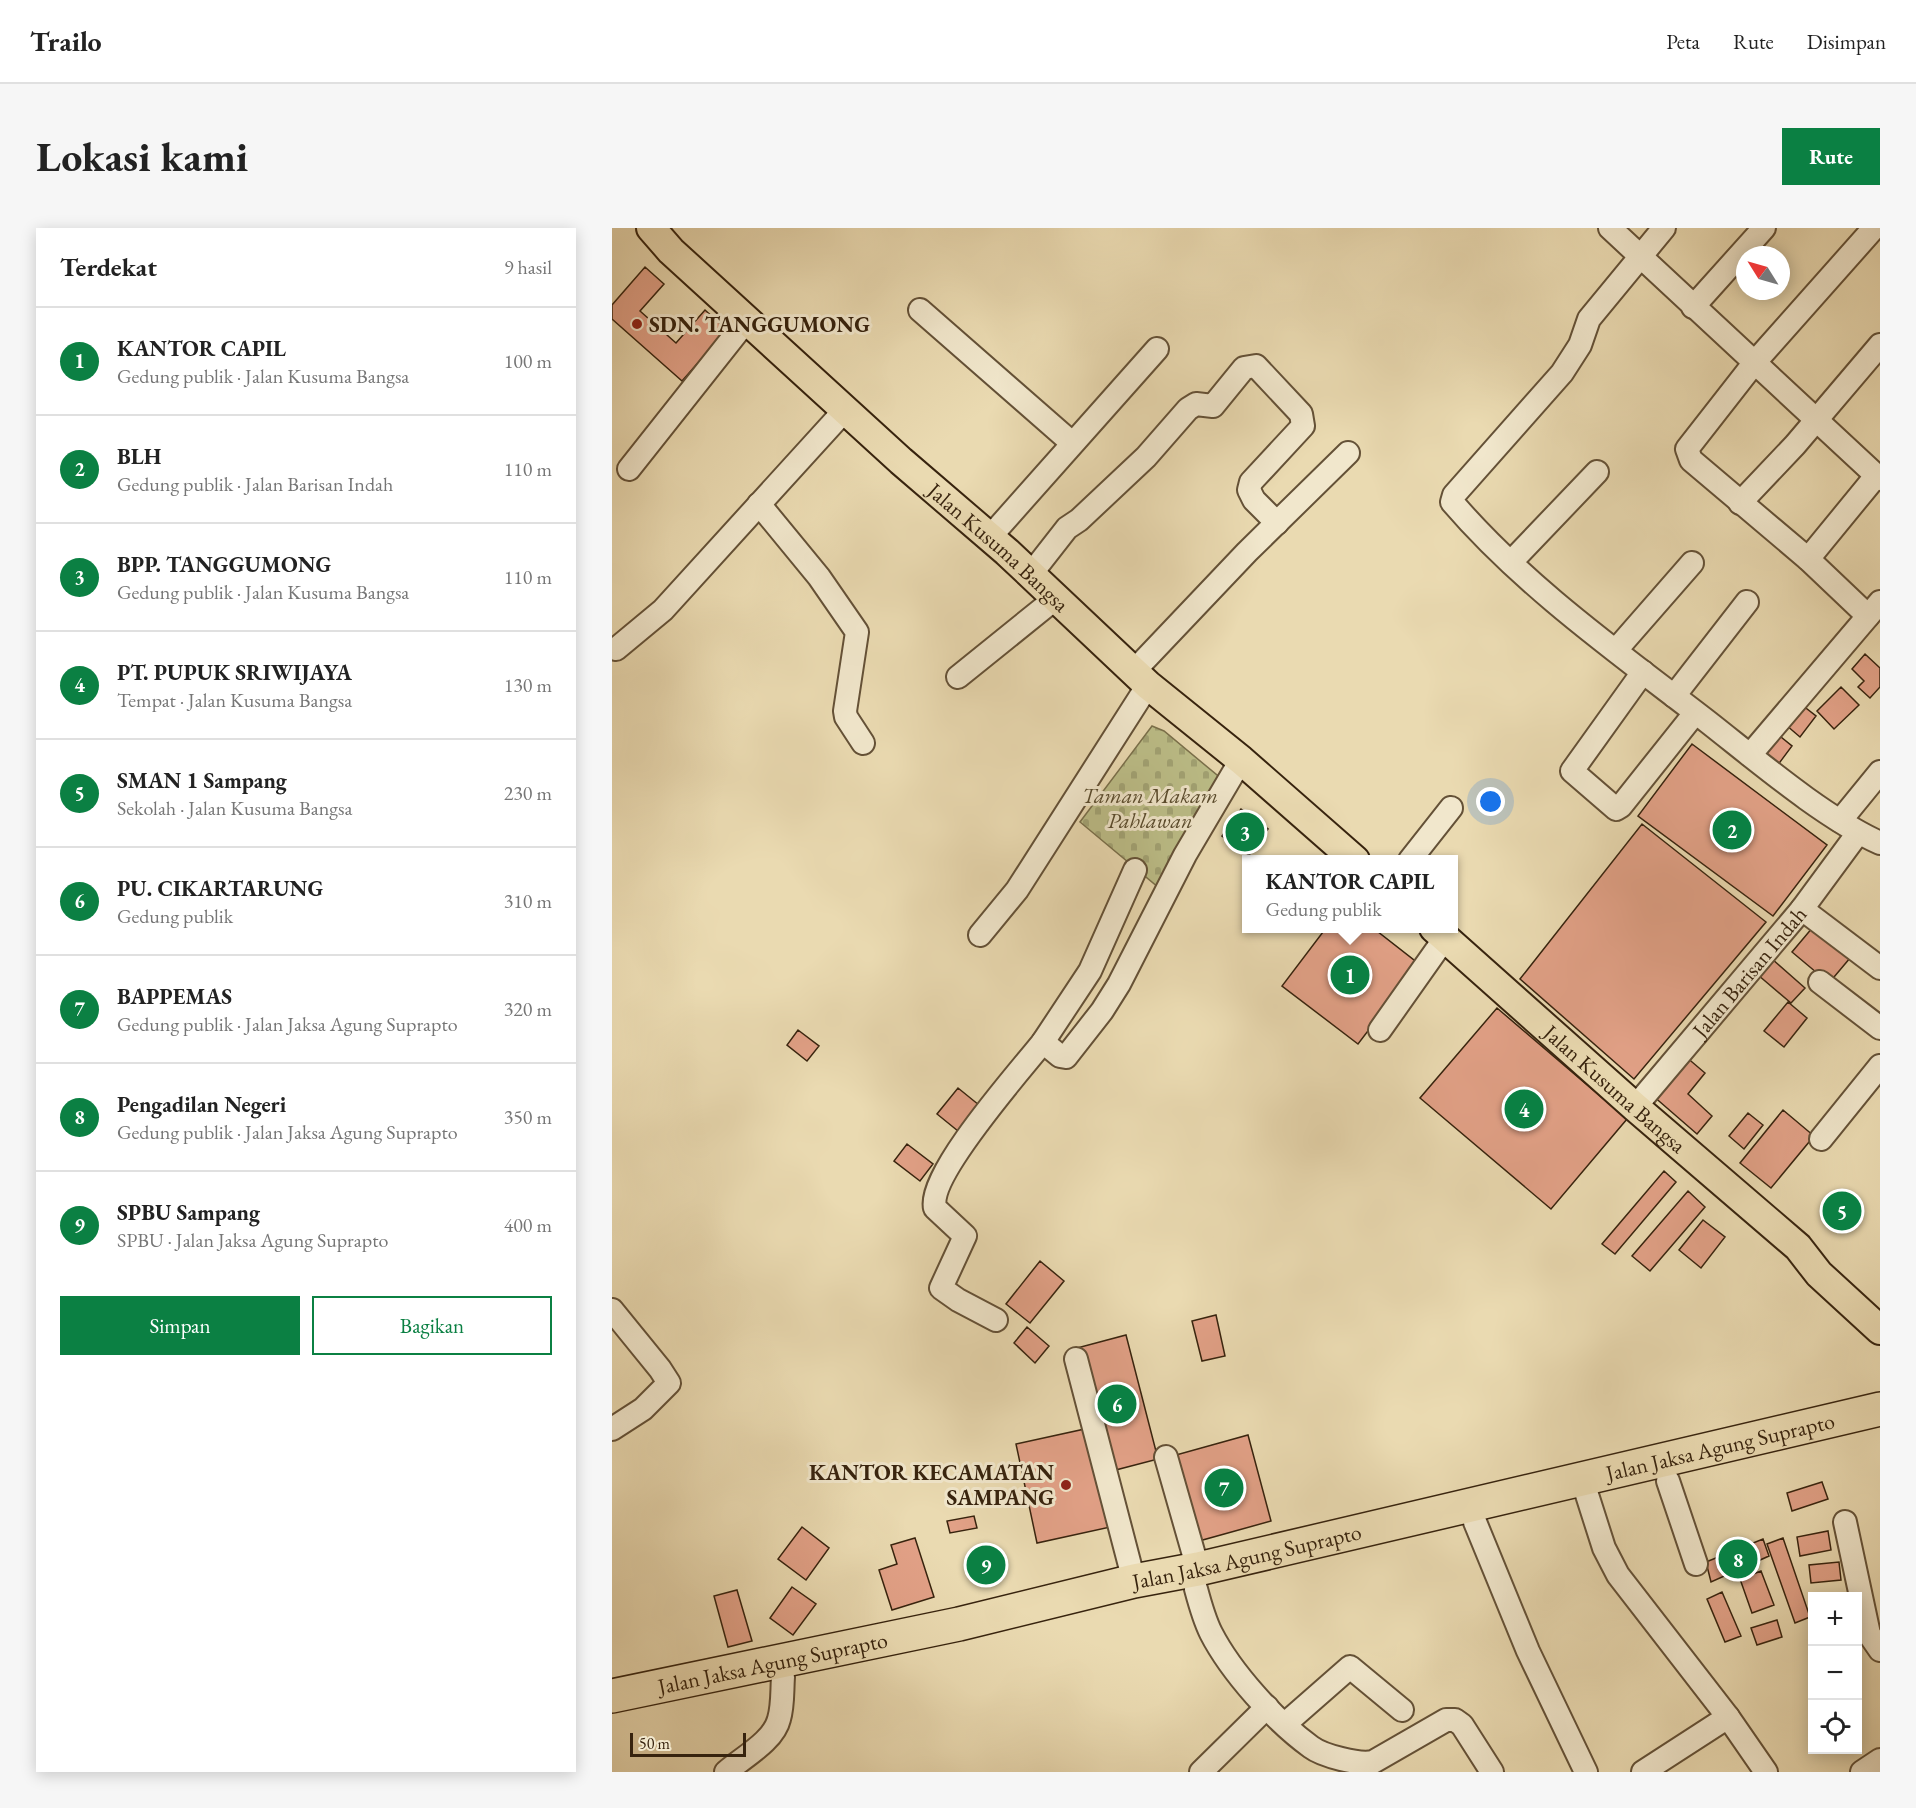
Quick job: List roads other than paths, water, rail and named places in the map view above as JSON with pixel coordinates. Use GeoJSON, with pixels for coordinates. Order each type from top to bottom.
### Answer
{"type":"FeatureCollection","features":[{"type":"Feature","properties":{"kind":"highway","name":"Jalan Jaksa Agung Suprapto"},"geometry":{"type":"LineString","coordinates":[[612,1713],[783,1677],[1583,1488],[1880,1409]]}},
{"type":"Feature","properties":{"kind":"highway","name":"Jalan Jaksa Agung Suprapto"},"geometry":{"type":"LineString","coordinates":[[612,1696],[959,1624],[1134,1581],[1197,1579],[1475,1522],[1583,1488],[1668,1481],[1880,1430]]}},
{"type":"Feature","properties":{"kind":"main road","name":"Jalan Kusuma Bangsa"},"geometry":{"type":"LineString","coordinates":[[651,228],[671,251],[845,410],[1030,574],[1141,678],[1241,760],[1349,855]]}},
{"type":"Feature","properties":{"kind":"main road","name":"Jalan Kusuma Bangsa"},"geometry":{"type":"LineString","coordinates":[[1439,933],[1635,1107],[1798,1247],[1819,1274],[1880,1330]]}},
{"type":"Feature","properties":{"kind":"main road","name":"Jalan Kusuma Bangsa"},"geometry":{"type":"LineString","coordinates":[[1798,1247],[1829,1264],[1880,1310]]}},
{"type":"Feature","properties":{"kind":"street"},"geometry":{"type":"LineString","coordinates":[[1610,228],[1815,419],[1877,471],[1808,559]]}},
{"type":"Feature","properties":{"kind":"street"},"geometry":{"type":"LineString","coordinates":[[1664,228],[1640,254],[1589,319],[1580,345],[1563,373],[1452,498],[1454,504],[1510,562],[1643,672],[1750,755],[1849,827],[1880,843]]}},
{"type":"Feature","properties":{"kind":"street"},"geometry":{"type":"LineString","coordinates":[[1693,307],[1764,228]]}},
{"type":"Feature","properties":{"kind":"street"},"geometry":{"type":"LineString","coordinates":[[1750,755],[1874,609],[1740,503],[1691,460],[1687,449],[1755,362],[1874,228]]}},
{"type":"Feature","properties":{"kind":"street"},"geometry":{"type":"LineString","coordinates":[[920,310],[1072,443]]}},
{"type":"Feature","properties":{"kind":"street"},"geometry":{"type":"LineString","coordinates":[[629,469],[747,320]]}},
{"type":"Feature","properties":{"kind":"street"},"geometry":{"type":"LineString","coordinates":[[1740,503],[1795,445],[1880,345]]}},
{"type":"Feature","properties":{"kind":"street"},"geometry":{"type":"LineString","coordinates":[[989,538],[1157,349]]}},
{"type":"Feature","properties":{"kind":"street"},"geometry":{"type":"LineString","coordinates":[[1030,574],[1067,528],[1079,520],[1146,458],[1188,410],[1196,404],[1209,406],[1215,404],[1247,366],[1256,366],[1303,420],[1303,426],[1251,482],[1249,490],[1254,500],[1277,523]]}},
{"type":"Feature","properties":{"kind":"street"},"geometry":{"type":"LineString","coordinates":[[616,649],[663,610],[845,410]]}},
{"type":"Feature","properties":{"kind":"street"},"geometry":{"type":"LineString","coordinates":[[980,935],[1017,890],[1141,678],[1277,523],[1348,453]]}},
{"type":"Feature","properties":{"kind":"street"},"geometry":{"type":"LineString","coordinates":[[1510,562],[1597,472]]}},
{"type":"Feature","properties":{"kind":"street"},"geometry":{"type":"LineString","coordinates":[[759,504],[819,577],[857,632],[845,711],[846,717],[863,743]]}},
{"type":"Feature","properties":{"kind":"street"},"geometry":{"type":"LineString","coordinates":[[1616,650],[1692,563]]}},
{"type":"Feature","properties":{"kind":"street"},"geometry":{"type":"LineString","coordinates":[[958,677],[1056,598]]}},
{"type":"Feature","properties":{"kind":"street"},"geometry":{"type":"LineString","coordinates":[[1674,696],[1748,602]]}},
{"type":"Feature","properties":{"kind":"street"},"geometry":{"type":"LineString","coordinates":[[1643,672],[1572,771],[1616,809],[1621,806],[1695,713]]}},
{"type":"Feature","properties":{"kind":"street"},"geometry":{"type":"LineString","coordinates":[[1043,1042],[1060,1056],[1066,1057],[1102,1011],[1180,863],[1241,760]]}},
{"type":"Feature","properties":{"kind":"street","name":"Jalan Barisan Indah"},"geometry":{"type":"LineString","coordinates":[[1635,1107],[1802,909],[1880,772]]}},
{"type":"Feature","properties":{"kind":"street"},"geometry":{"type":"LineString","coordinates":[[1414,855],[1451,808]]}},
{"type":"Feature","properties":{"kind":"street"},"geometry":{"type":"LineString","coordinates":[[996,1320],[958,1300],[941,1288],[965,1236],[935,1208],[933,1200],[944,1173],[1043,1042],[1090,971],[1135,870]]}},
{"type":"Feature","properties":{"kind":"street"},"geometry":{"type":"LineString","coordinates":[[1802,909],[1880,968]]}},
{"type":"Feature","properties":{"kind":"street"},"geometry":{"type":"LineString","coordinates":[[1380,1030],[1439,933]]}},
{"type":"Feature","properties":{"kind":"street"},"geometry":{"type":"LineString","coordinates":[[1820,982],[1880,1028]]}},
{"type":"Feature","properties":{"kind":"street"},"geometry":{"type":"LineString","coordinates":[[1821,1139],[1880,1066]]}},
{"type":"Feature","properties":{"kind":"street"},"geometry":{"type":"LineString","coordinates":[[612,1310],[660,1368],[669,1383],[643,1409],[612,1429]]}},
{"type":"Feature","properties":{"kind":"street"},"geometry":{"type":"LineString","coordinates":[[1076,1359],[1134,1581]]}},
{"type":"Feature","properties":{"kind":"street"},"geometry":{"type":"LineString","coordinates":[[1166,1457],[1197,1579],[1205,1622],[1215,1640],[1267,1707],[1314,1749],[1330,1772]]}},
{"type":"Feature","properties":{"kind":"street"},"geometry":{"type":"LineString","coordinates":[[1668,1481],[1696,1564]]}},
{"type":"Feature","properties":{"kind":"street"},"geometry":{"type":"LineString","coordinates":[[1583,1488],[1604,1548],[1618,1575],[1728,1718],[1766,1772]]}},
{"type":"Feature","properties":{"kind":"street"},"geometry":{"type":"LineString","coordinates":[[1475,1522],[1528,1651],[1586,1772]]}},
{"type":"Feature","properties":{"kind":"street"},"geometry":{"type":"LineString","coordinates":[[1845,1522],[1869,1634],[1880,1650]]}},
{"type":"Feature","properties":{"kind":"street"},"geometry":{"type":"LineString","coordinates":[[1285,1724],[1350,1667],[1402,1710]]}},
{"type":"Feature","properties":{"kind":"street"},"geometry":{"type":"LineString","coordinates":[[726,1772],[761,1743],[777,1726],[782,1705],[783,1677]]}},
{"type":"Feature","properties":{"kind":"street"},"geometry":{"type":"LineString","coordinates":[[1201,1772],[1267,1707]]}},
{"type":"Feature","properties":{"kind":"street"},"geometry":{"type":"LineString","coordinates":[[1643,1772],[1669,1766],[1672,1751],[1728,1718]]}},
{"type":"Feature","properties":{"kind":"street"},"geometry":{"type":"LineString","coordinates":[[1314,1749],[1360,1763],[1373,1762],[1446,1720],[1455,1720],[1462,1725],[1492,1772]]}},
{"type":"Feature","properties":{"kind":"street"},"geometry":{"type":"LineString","coordinates":[[1862,1772],[1880,1761]]}},
{"type":"Feature","properties":{"kind":"place","name":"SDN. TANGGUMONG"},"geometry":{"type":"Point","coordinates":[637,324]}},
{"type":"Feature","properties":{"kind":"place","name":"BLH"},"geometry":{"type":"Point","coordinates":[1732,830]}},
{"type":"Feature","properties":{"kind":"place","name":"BPP. TANGGUMONG"},"geometry":{"type":"Point","coordinates":[1245,832]}},
{"type":"Feature","properties":{"kind":"place","name":"KANTOR CAPIL"},"geometry":{"type":"Point","coordinates":[1350,975]}},
{"type":"Feature","properties":{"kind":"place","name":"PT. PUPUK SRIWIJAYA"},"geometry":{"type":"Point","coordinates":[1524,1109]}},
{"type":"Feature","properties":{"kind":"place","name":"SMAN 1 Sampang"},"geometry":{"type":"Point","coordinates":[1842,1211]}},
{"type":"Feature","properties":{"kind":"place","name":"PU. CIKARTARUNG"},"geometry":{"type":"Point","coordinates":[1117,1404]}},
{"type":"Feature","properties":{"kind":"place","name":"KANTOR KECAMATAN SAMPANG"},"geometry":{"type":"Point","coordinates":[1066,1485]}},
{"type":"Feature","properties":{"kind":"place","name":"BAPPEMAS"},"geometry":{"type":"Point","coordinates":[1224,1488]}},
{"type":"Feature","properties":{"kind":"place","name":"Pengadilan Negeri"},"geometry":{"type":"Point","coordinates":[1738,1559]}},
{"type":"Feature","properties":{"kind":"place","name":"SPBU Sampang"},"geometry":{"type":"Point","coordinates":[986,1565]}},
{"type":"Feature","properties":{"kind":"park label","name":"Taman Makam Pahlawan"},"geometry":{"type":"Point","coordinates":[1150,808]}}]}
